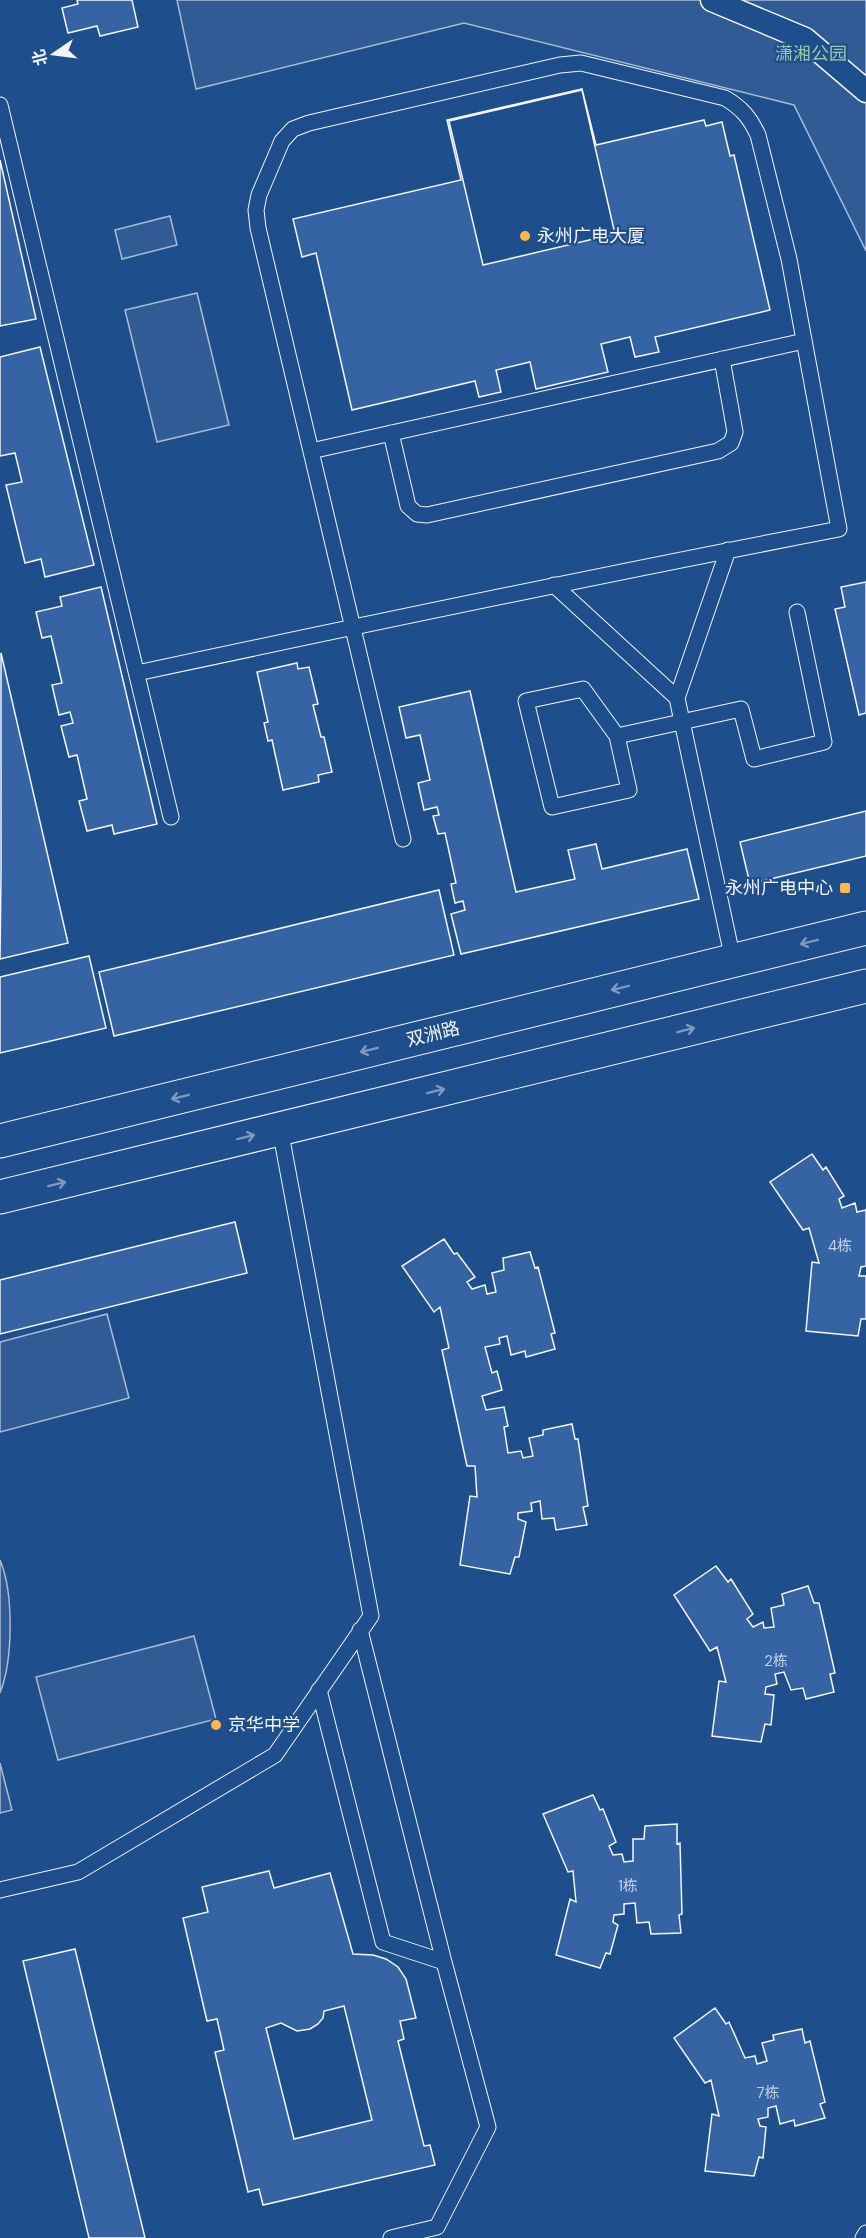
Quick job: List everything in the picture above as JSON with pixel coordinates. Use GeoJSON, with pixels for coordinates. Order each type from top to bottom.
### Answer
{"type":"FeatureCollection","features":[{"type":"Feature","properties":{"kind":"main road","name":"双洲路"},"geometry":{"type":"LineString","coordinates":[[0,1141],[866,928]]}},
{"type":"Feature","properties":{"kind":"main road"},"geometry":{"type":"LineString","coordinates":[[0,1197],[866,986]]}},
{"type":"Feature","properties":{"kind":"street"},"geometry":{"type":"LineString","coordinates":[[712,0],[805,39],[866,91]]}},
{"type":"Feature","properties":{"kind":"lane"},"geometry":{"type":"LineString","coordinates":[[137,673],[353,627],[554,585],[839,529],[789,259],[758,135],[751,119],[740,106],[725,98],[581,63],[560,65],[309,123],[293,129],[282,141],[259,195],[256,210],[258,228],[353,627],[403,839]]}},
{"type":"Feature","properties":{"kind":"lane"},"geometry":{"type":"LineString","coordinates":[[0,105],[171,817]]}},
{"type":"Feature","properties":{"kind":"lane"},"geometry":{"type":"LineString","coordinates":[[311,451],[804,341]]}},
{"type":"Feature","properties":{"kind":"lane"},"geometry":{"type":"LineString","coordinates":[[392,433],[408,506],[417,514],[427,515],[718,451],[731,442],[735,432],[722,359]]}},
{"type":"Feature","properties":{"kind":"lane"},"geometry":{"type":"LineString","coordinates":[[728,550],[677,698],[733,960]]}},
{"type":"Feature","properties":{"kind":"lane"},"geometry":{"type":"LineString","coordinates":[[554,585],[677,698]]}},
{"type":"Feature","properties":{"kind":"lane"},"geometry":{"type":"LineString","coordinates":[[617,736],[741,709],[754,759],[824,742],[797,612]]}},
{"type":"Feature","properties":{"kind":"lane"},"geometry":{"type":"LineString","coordinates":[[583,689],[617,736],[629,790],[552,807],[526,701],[583,689]]}},
{"type":"Feature","properties":{"kind":"lane"},"geometry":{"type":"LineString","coordinates":[[0,1890],[78,1872],[275,1755],[370,1616],[280,1129]]}},
{"type":"Feature","properties":{"kind":"lane"},"geometry":{"type":"LineString","coordinates":[[360,1630],[488,2127],[437,2227],[391,2238]]}},
{"type":"Feature","properties":{"kind":"lane"},"geometry":{"type":"LineString","coordinates":[[319,1690],[383,1942],[444,1962]]}},
{"type":"Feature","properties":{"kind":"lane"},"geometry":{"type":"LineString","coordinates":[[863,2238],[866,2233]]}},
{"type":"Feature","properties":{"kind":"green space","name":"潇湘公园"},"geometry":{"type":"Polygon","coordinates":[[[177,0],[866,0],[866,251],[794,105],[464,23],[196,89],[177,0]]]}},
{"type":"Feature","properties":{"kind":"green space"},"geometry":{"type":"Polygon","coordinates":[[[170,216],[177,245],[122,259],[115,230],[170,216]]]}},
{"type":"Feature","properties":{"kind":"green space"},"geometry":{"type":"Polygon","coordinates":[[[197,293],[229,425],[157,442],[125,310],[197,293]]]}},
{"type":"Feature","properties":{"kind":"green space"},"geometry":{"type":"Polygon","coordinates":[[[107,1314],[129,1398],[0,1432],[0,1342],[107,1314]]]}},
{"type":"Feature","properties":{"kind":"green space"},"geometry":{"type":"Polygon","coordinates":[[[0,1560],[8,1590],[10,1626],[7,1663],[0,1693],[0,1560]]]}},
{"type":"Feature","properties":{"kind":"green space"},"geometry":{"type":"Polygon","coordinates":[[[194,1636],[216,1719],[58,1760],[36,1677],[194,1636]]]}},
{"type":"Feature","properties":{"kind":"green space"},"geometry":{"type":"Polygon","coordinates":[[[0,1763],[12,1810],[0,1813],[0,1763]]]}},
{"type":"Feature","properties":{"kind":"building"},"geometry":{"type":"Polygon","coordinates":[[[77,0],[132,0],[138,27],[100,36],[97,26],[68,33],[62,8],[78,4],[77,0]]]}},
{"type":"Feature","properties":{"kind":"building","name":"永州广电大厦"},"geometry":{"type":"Polygon","coordinates":[[[582,89],[596,145],[704,120],[706,126],[722,122],[730,156],[734,155],[770,310],[655,337],[659,352],[635,357],[630,337],[601,344],[608,372],[536,389],[530,362],[496,370],[501,392],[479,397],[475,381],[352,410],[316,253],[302,257],[293,219],[461,180],[447,120],[582,89]]]}},
{"type":"Feature","properties":{"kind":"building"},"geometry":{"type":"Polygon","coordinates":[[[582,90],[615,234],[483,265],[449,121],[582,90]]]}},
{"type":"Feature","properties":{"kind":"building"},"geometry":{"type":"Polygon","coordinates":[[[0,160],[36,319],[0,326],[0,160]]]}},
{"type":"Feature","properties":{"kind":"building"},"geometry":{"type":"Polygon","coordinates":[[[40,347],[94,565],[45,577],[41,559],[25,563],[6,485],[22,482],[15,453],[0,456],[0,357],[40,347]]]}},
{"type":"Feature","properties":{"kind":"building"},"geometry":{"type":"Polygon","coordinates":[[[866,582],[866,713],[859,715],[835,609],[845,607],[841,587],[866,582]]]}},
{"type":"Feature","properties":{"kind":"building"},"geometry":{"type":"Polygon","coordinates":[[[101,587],[157,824],[114,834],[112,825],[87,831],[79,801],[87,799],[77,755],[69,757],[61,726],[73,723],[70,712],[59,715],[52,685],[62,683],[51,636],[42,638],[36,612],[62,606],[60,597],[101,587]]]}},
{"type":"Feature","properties":{"kind":"building"},"geometry":{"type":"Polygon","coordinates":[[[1,653],[68,943],[0,959],[1,874],[1,653]]]}},
{"type":"Feature","properties":{"kind":"building"},"geometry":{"type":"Polygon","coordinates":[[[297,663],[298,669],[309,667],[318,704],[313,705],[321,737],[324,737],[332,772],[318,775],[319,782],[283,790],[272,740],[268,741],[264,723],[268,722],[257,672],[297,663]]]}},
{"type":"Feature","properties":{"kind":"building"},"geometry":{"type":"Polygon","coordinates":[[[470,691],[516,892],[575,879],[568,850],[596,844],[602,869],[687,849],[699,899],[461,954],[451,914],[465,910],[463,901],[455,903],[451,884],[456,883],[445,833],[438,834],[433,816],[439,815],[437,807],[424,810],[418,783],[430,780],[420,735],[406,738],[399,707],[470,691]]]}},
{"type":"Feature","properties":{"kind":"building"},"geometry":{"type":"Polygon","coordinates":[[[866,811],[866,856],[750,884],[740,842],[866,811]]]}},
{"type":"Feature","properties":{"kind":"building"},"geometry":{"type":"Polygon","coordinates":[[[439,890],[454,955],[114,1036],[99,972],[439,890]]]}},
{"type":"Feature","properties":{"kind":"building"},"geometry":{"type":"Polygon","coordinates":[[[89,956],[106,1028],[0,1053],[0,977],[89,956]]]}},
{"type":"Feature","properties":{"kind":"building"},"geometry":{"type":"Polygon","coordinates":[[[812,1154],[823,1170],[826,1167],[844,1196],[839,1199],[842,1208],[855,1203],[857,1212],[866,1210],[866,1266],[861,1267],[859,1276],[866,1276],[866,1319],[861,1319],[858,1336],[806,1331],[812,1262],[819,1263],[809,1228],[803,1230],[770,1182],[812,1154]]]}},
{"type":"Feature","properties":{"kind":"building"},"geometry":{"type":"Polygon","coordinates":[[[235,1222],[247,1273],[0,1334],[0,1280],[235,1222]]]}},
{"type":"Feature","properties":{"kind":"building"},"geometry":{"type":"Polygon","coordinates":[[[444,1239],[475,1277],[467,1282],[472,1289],[485,1285],[487,1294],[496,1292],[492,1273],[504,1270],[503,1258],[530,1252],[535,1268],[538,1267],[555,1333],[551,1334],[555,1349],[526,1357],[525,1351],[511,1355],[507,1336],[499,1338],[500,1344],[485,1347],[492,1373],[497,1371],[502,1390],[482,1396],[486,1410],[504,1407],[508,1426],[504,1427],[508,1453],[521,1451],[523,1458],[533,1456],[529,1438],[543,1435],[543,1430],[572,1424],[575,1439],[578,1439],[588,1506],[583,1507],[587,1525],[556,1530],[554,1518],[542,1519],[540,1501],[531,1503],[532,1511],[518,1513],[518,1519],[526,1522],[519,1557],[515,1557],[510,1574],[460,1565],[470,1496],[477,1497],[475,1466],[467,1466],[442,1350],[449,1348],[440,1307],[434,1312],[402,1266],[444,1239]]]}},
{"type":"Feature","properties":{"kind":"building"},"geometry":{"type":"Polygon","coordinates":[[[716,1566],[728,1582],[731,1579],[753,1614],[747,1619],[753,1627],[763,1622],[764,1628],[774,1627],[771,1608],[784,1605],[782,1594],[808,1586],[814,1603],[819,1603],[835,1673],[830,1674],[834,1692],[806,1699],[803,1688],[791,1690],[784,1672],[775,1674],[777,1684],[766,1687],[765,1694],[774,1695],[771,1725],[765,1724],[761,1742],[712,1736],[719,1681],[726,1682],[717,1647],[710,1651],[674,1595],[716,1566]]]}},
{"type":"Feature","properties":{"kind":"building"},"geometry":{"type":"Polygon","coordinates":[[[593,1795],[600,1810],[603,1809],[616,1842],[609,1846],[613,1855],[622,1854],[624,1862],[633,1861],[633,1839],[644,1839],[645,1826],[677,1824],[677,1844],[680,1843],[681,1933],[651,1934],[649,1922],[637,1923],[635,1903],[624,1904],[624,1914],[614,1915],[613,1922],[618,1925],[610,1954],[606,1953],[600,1968],[556,1955],[570,1899],[576,1902],[573,1871],[568,1872],[543,1814],[593,1795]]]}},
{"type":"Feature","properties":{"kind":"building"},"geometry":{"type":"Polygon","coordinates":[[[269,1871],[274,1888],[330,1873],[353,1954],[373,1955],[386,1959],[398,1967],[406,1979],[416,2018],[400,2021],[404,2039],[398,2041],[424,2146],[430,2145],[435,2165],[263,2205],[259,2189],[248,2192],[215,2052],[224,2050],[217,2019],[207,2021],[183,1918],[208,1912],[202,1887],[269,1871]],[[344,2006],[324,2011],[323,2018],[310,2029],[297,2031],[281,2023],[266,2028],[294,2139],[372,2120],[344,2006]]]}},
{"type":"Feature","properties":{"kind":"building"},"geometry":{"type":"Polygon","coordinates":[[[75,1949],[145,2238],[89,2238],[23,1961],[75,1949]]]}},
{"type":"Feature","properties":{"kind":"building"},"geometry":{"type":"Polygon","coordinates":[[[715,2008],[726,2024],[729,2022],[745,2058],[755,2056],[757,2064],[767,2061],[762,2043],[774,2040],[773,2035],[802,2029],[805,2043],[810,2041],[825,2102],[820,2104],[825,2118],[795,2126],[794,2120],[780,2124],[776,2106],[768,2108],[768,2117],[758,2119],[760,2126],[766,2127],[763,2158],[759,2157],[754,2176],[705,2171],[712,2114],[719,2116],[711,2080],[705,2083],[674,2038],[715,2008]]]}},
{"type":"Feature","properties":{"kind":"place","name":"永州广电大厦"},"geometry":{"type":"Point","coordinates":[525,236]}},
{"type":"Feature","properties":{"kind":"place","name":"永州广电中心"},"geometry":{"type":"Point","coordinates":[845,888]}},
{"type":"Feature","properties":{"kind":"place","name":"京华中学"},"geometry":{"type":"Point","coordinates":[216,1725]}}]}
